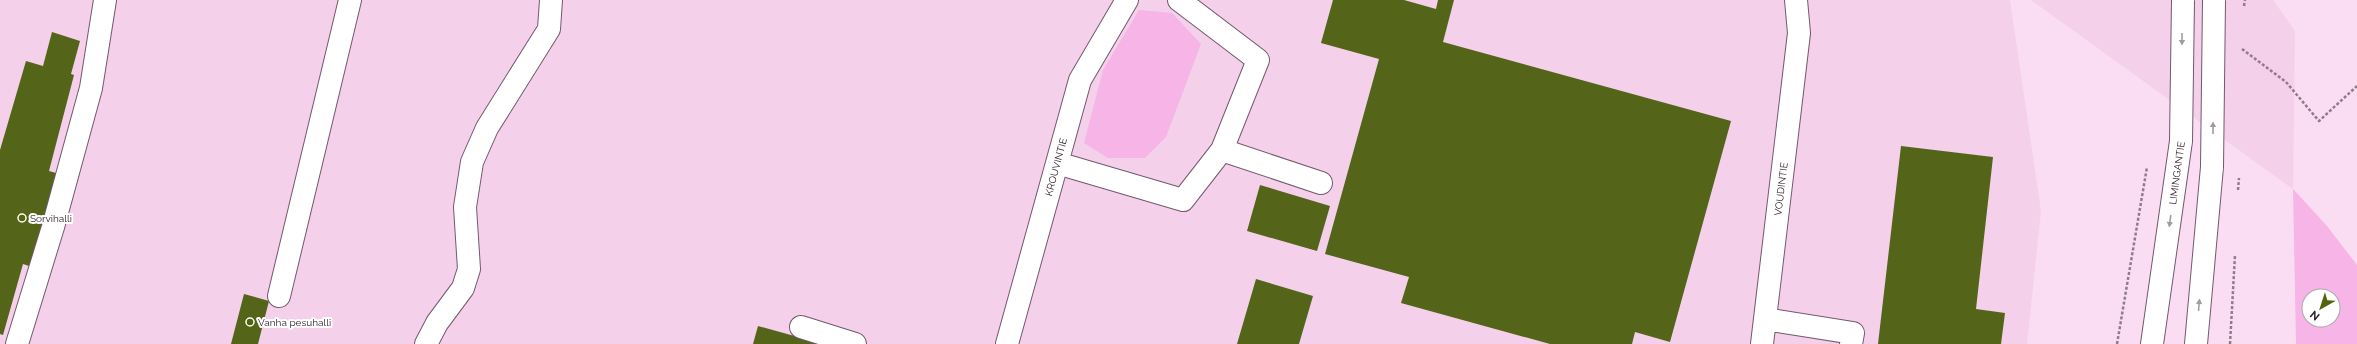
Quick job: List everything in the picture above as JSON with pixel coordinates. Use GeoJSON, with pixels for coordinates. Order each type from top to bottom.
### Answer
{"type":"FeatureCollection","features":[{"type":"Feature","properties":{"kind":"street"},"geometry":{"type":"LineString","coordinates":[[17,344],[53,227],[91,88],[105,0]]}},
{"type":"Feature","properties":{"kind":"street"},"geometry":{"type":"LineString","coordinates":[[279,296],[350,0]]}},
{"type":"Feature","properties":{"kind":"street"},"geometry":{"type":"LineString","coordinates":[[426,344],[437,323],[463,288],[469,270],[465,207],[472,162],[487,128],[549,29],[551,0]]}},
{"type":"Feature","properties":{"kind":"street","name":"KROUVINTIE"},"geometry":{"type":"LineString","coordinates":[[1007,344],[1080,80],[1127,0]]}},
{"type":"Feature","properties":{"kind":"street"},"geometry":{"type":"LineString","coordinates":[[1057,163],[1183,200],[1222,150],[1258,60],[1179,0]]}},
{"type":"Feature","properties":{"kind":"street","name":"VOUDINTIE"},"geometry":{"type":"LineString","coordinates":[[1762,344],[1799,33],[1796,0]]}},
{"type":"Feature","properties":{"kind":"street","name":"LIMINGANTIE"},"geometry":{"type":"LineString","coordinates":[[2152,344],[2181,141],[2183,0]]}},
{"type":"Feature","properties":{"kind":"street"},"geometry":{"type":"LineString","coordinates":[[2196,344],[2212,167],[2214,0]]}},
{"type":"Feature","properties":{"kind":"street"},"geometry":{"type":"LineString","coordinates":[[1222,150],[1321,183]]}},
{"type":"Feature","properties":{"kind":"street"},"geometry":{"type":"LineString","coordinates":[[1765,319],[1853,333],[1851,344]]}},
{"type":"Feature","properties":{"kind":"street"},"geometry":{"type":"LineString","coordinates":[[801,327],[855,344]]}},
{"type":"Feature","properties":{"kind":"path"},"geometry":{"type":"LineString","coordinates":[[2235,44],[2286,82],[2319,121],[2357,86]]}},
{"type":"Feature","properties":{"kind":"path"},"geometry":{"type":"LineString","coordinates":[[2117,344],[2148,161]]}},
{"type":"Feature","properties":{"kind":"path"},"geometry":{"type":"LineString","coordinates":[[2238,190],[2238,198]]}},
{"type":"Feature","properties":{"kind":"path"},"geometry":{"type":"LineString","coordinates":[[2230,344],[2235,252]]}},
{"type":"Feature","properties":{"kind":"shaded area"},"geometry":{"type":"Polygon","coordinates":[[[0,0],[2010,0],[2041,211],[2027,344],[0,344],[0,0]]]}},
{"type":"Feature","properties":{"kind":"shaded area"},"geometry":{"type":"Polygon","coordinates":[[[2031,0],[2273,0],[2295,31],[2293,189],[2031,0]]]}},
{"type":"Feature","properties":{"kind":"shaded area"},"geometry":{"type":"Polygon","coordinates":[[[1139,10],[1172,13],[1201,44],[1166,137],[1145,158],[1108,158],[1084,143],[1103,70],[1139,10]]]}},
{"type":"Feature","properties":{"kind":"shaded area"},"geometry":{"type":"Polygon","coordinates":[[[2293,189],[2327,226],[2357,265],[2357,344],[2296,344],[2293,189]]]}},
{"type":"Feature","properties":{"kind":"building"},"geometry":{"type":"Polygon","coordinates":[[[1333,0],[1404,0],[1436,9],[1438,0],[1454,0],[1443,42],[1731,121],[1670,342],[1635,332],[1632,344],[1550,344],[1401,303],[1409,277],[1325,254],[1379,59],[1321,43],[1333,0]]]}},
{"type":"Feature","properties":{"kind":"building","name":"Sorvihalli"},"geometry":{"type":"Polygon","coordinates":[[[52,32],[80,41],[71,74],[74,75],[49,171],[56,173],[32,267],[23,264],[3,335],[0,334],[0,150],[26,61],[43,66],[52,32]]]}},
{"type":"Feature","properties":{"kind":"building"},"geometry":{"type":"Polygon","coordinates":[[[1901,146],[1993,157],[1976,309],[2005,313],[2001,344],[1878,344],[1901,146]]]}},
{"type":"Feature","properties":{"kind":"building"},"geometry":{"type":"Polygon","coordinates":[[[1260,185],[1330,206],[1317,251],[1247,231],[1260,185]]]}},
{"type":"Feature","properties":{"kind":"building"},"geometry":{"type":"Polygon","coordinates":[[[1256,279],[1313,296],[1299,344],[1237,344],[1256,279]]]}},
{"type":"Feature","properties":{"kind":"building","name":"Vanha pesuhalli"},"geometry":{"type":"Polygon","coordinates":[[[244,294],[269,301],[258,344],[231,344],[244,294]]]}},
{"type":"Feature","properties":{"kind":"building"},"geometry":{"type":"Polygon","coordinates":[[[758,326],[823,344],[753,344],[758,326]]]}},
{"type":"Feature","properties":{"kind":"place","name":"Sorvihalli"},"geometry":{"type":"Point","coordinates":[22,218]}},
{"type":"Feature","properties":{"kind":"place","name":"Vanha pesuhalli"},"geometry":{"type":"Point","coordinates":[250,322]}}]}
